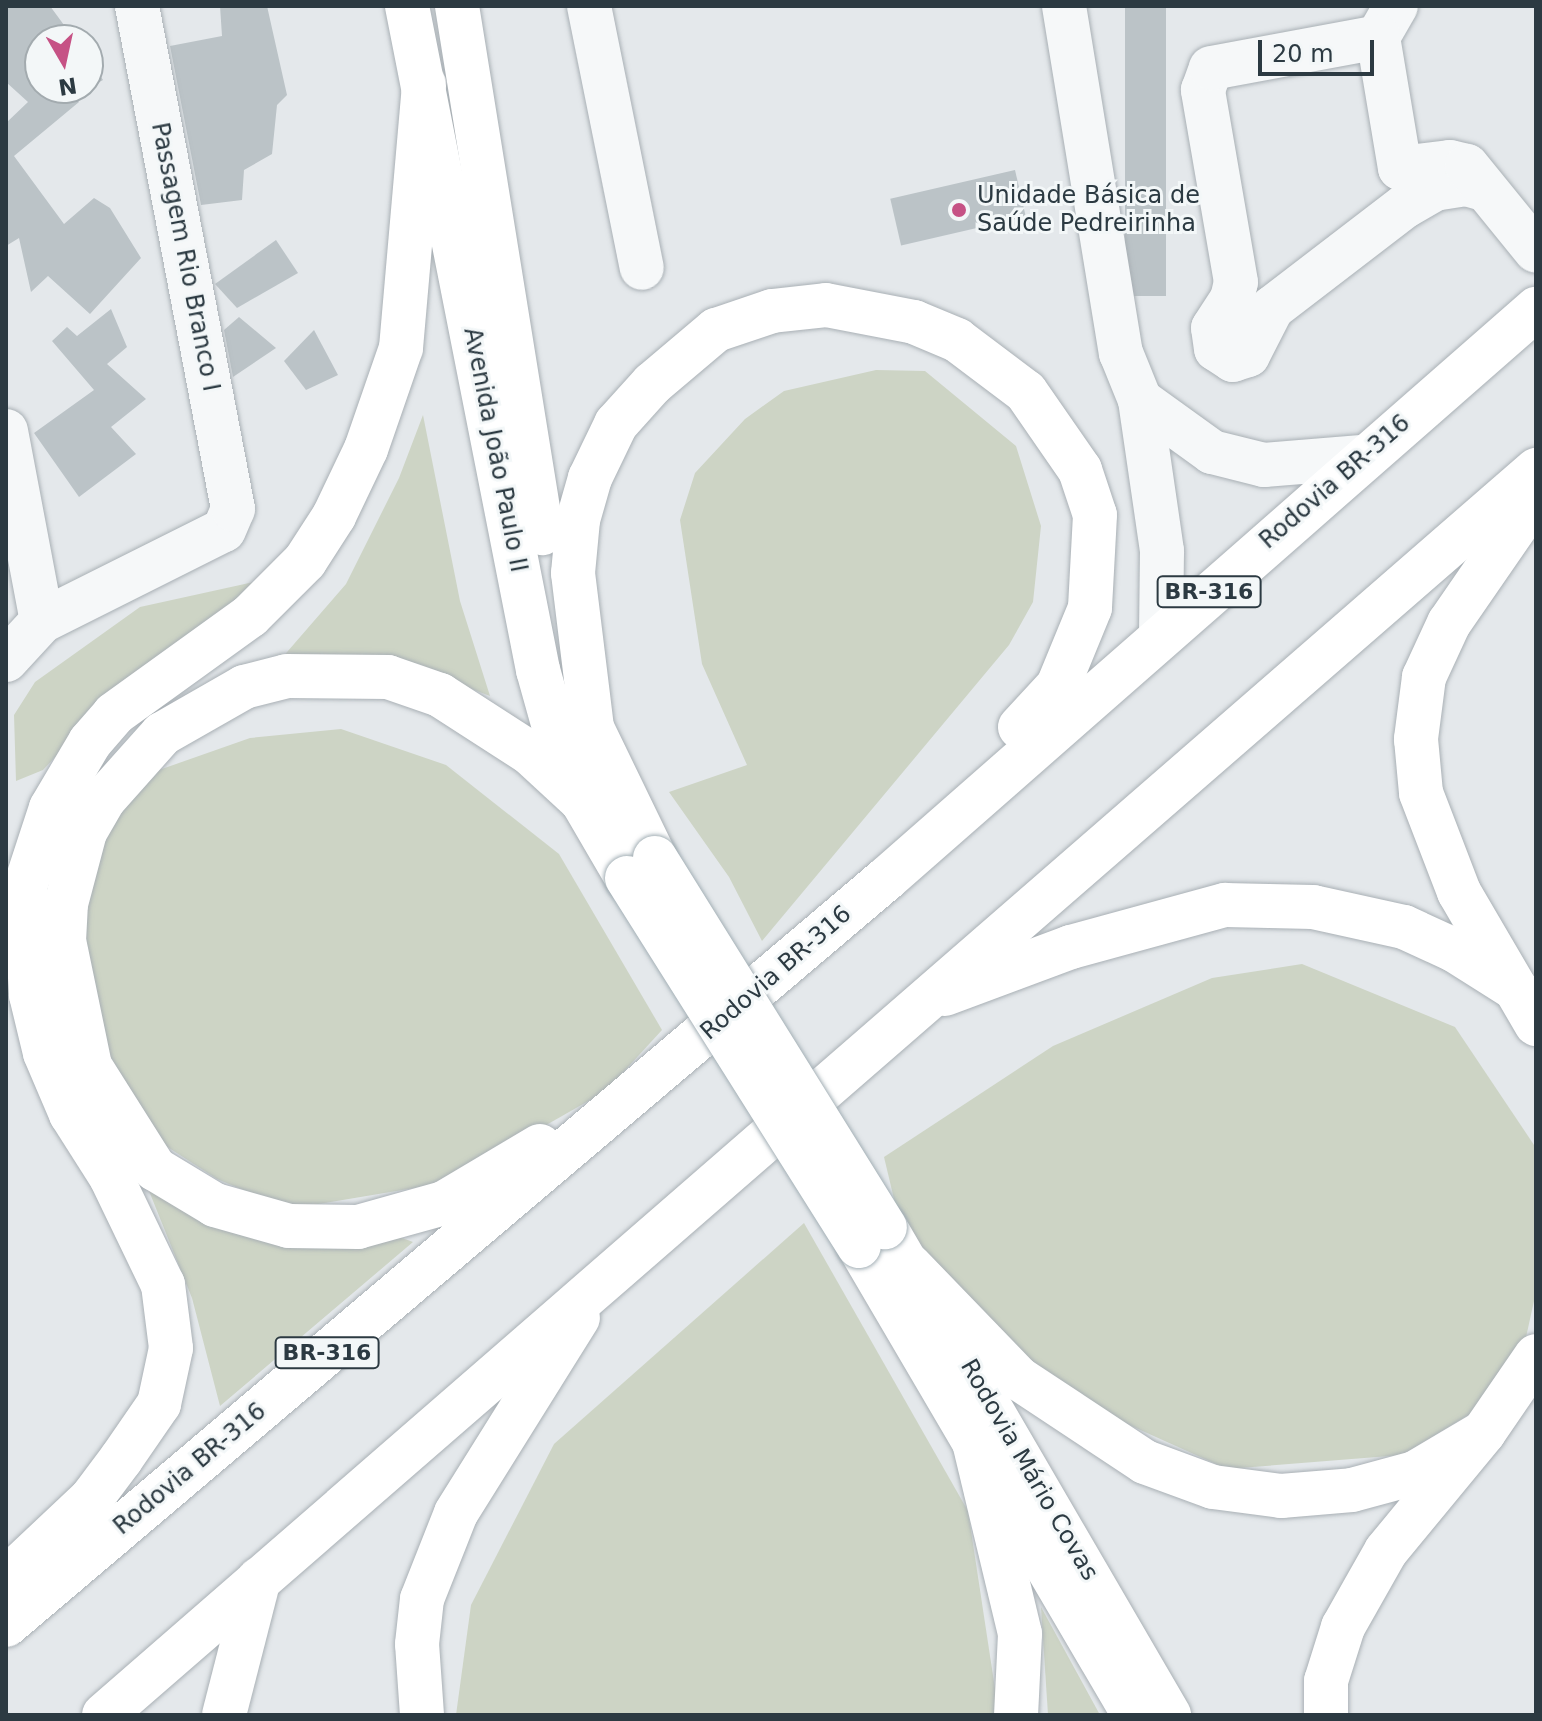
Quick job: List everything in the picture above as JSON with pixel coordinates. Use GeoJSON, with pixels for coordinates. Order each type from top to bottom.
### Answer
{"type":"FeatureCollection","features":[{"type":"Feature","properties":{"kind":"main road","name":"Avenida João Paulo II"},"geometry":{"type":"LineString","coordinates":[[407,6],[538,670],[559,745],[582,801],[641,868]]}},
{"type":"Feature","properties":{"kind":"main road","name":"Avenida João Paulo II"},"geometry":{"type":"LineString","coordinates":[[457,6],[566,664],[641,868]]}},
{"type":"Feature","properties":{"kind":"main road"},"geometry":{"type":"LineString","coordinates":[[6,1579],[91,1499],[121,1459],[159,1404],[171,1348],[163,1285],[111,1177],[71,1114],[45,1053],[31,995],[25,887],[51,808],[90,742],[114,714],[250,616],[305,561],[334,516],[366,449],[401,348],[424,84]]}},
{"type":"Feature","properties":{"kind":"main road"},"geometry":{"type":"LineString","coordinates":[[593,736],[573,573],[578,520],[590,478],[616,424],[634,404],[716,330],[772,311],[826,305],[914,322],[957,340],[1026,392],[1080,470],[1095,515],[1090,608],[1058,686],[886,879]]}},
{"type":"Feature","properties":{"kind":"main road","name":"Rodovia BR-316"},"geometry":{"type":"LineString","coordinates":[[6,1625],[886,879],[1362,457],[1536,309]]}},
{"type":"Feature","properties":{"kind":"main road"},"geometry":{"type":"LineString","coordinates":[[104,1715],[610,1270],[1536,470]]}},
{"type":"Feature","properties":{"kind":"main road"},"geometry":{"type":"LineString","coordinates":[[1526,1007],[1454,878],[1421,793],[1416,739],[1424,677],[1449,623],[1536,497]]}},
{"type":"Feature","properties":{"kind":"main road"},"geometry":{"type":"LineString","coordinates":[[582,801],[530,753],[482,719],[440,695],[388,677],[287,676],[244,687],[162,734],[105,798],[85,832],[66,904],[64,941],[75,1005],[90,1066],[155,1169],[215,1205],[289,1226],[358,1227],[444,1203],[649,1082]]}},
{"type":"Feature","properties":{"kind":"main road"},"geometry":{"type":"LineString","coordinates":[[641,868],[872,1237]]}},
{"type":"Feature","properties":{"kind":"main road"},"geometry":{"type":"LineString","coordinates":[[920,1003],[1071,947],[1225,905],[1313,907],[1404,927],[1454,950],[1526,1007]]}},
{"type":"Feature","properties":{"kind":"main road","name":"Rodovia Mário Covas"},"geometry":{"type":"LineString","coordinates":[[872,1237],[910,1266],[1169,1715]]}},
{"type":"Feature","properties":{"kind":"main road","name":"Rodovia Mário Covas"},"geometry":{"type":"LineString","coordinates":[[872,1237],[974,1442],[1134,1715]]}},
{"type":"Feature","properties":{"kind":"main road"},"geometry":{"type":"LineString","coordinates":[[910,1266],[1018,1378],[1145,1462],[1213,1487],[1281,1496],[1352,1490],[1415,1473],[1484,1432]]}},
{"type":"Feature","properties":{"kind":"main road"},"geometry":{"type":"LineString","coordinates":[[422,1715],[417,1644],[422,1599],[456,1513],[610,1270]]}},
{"type":"Feature","properties":{"kind":"main road"},"geometry":{"type":"LineString","coordinates":[[1326,1715],[1326,1681],[1350,1615],[1386,1551],[1484,1432],[1536,1356]]}},
{"type":"Feature","properties":{"kind":"main road"},"geometry":{"type":"LineString","coordinates":[[974,1442],[1020,1634],[1016,1715]]}},
{"type":"Feature","properties":{"kind":"main road"},"geometry":{"type":"LineString","coordinates":[[224,1715],[259,1579]]}},
{"type":"Feature","properties":{"kind":"street","name":"Passagem Rio Branco I"},"geometry":{"type":"LineString","coordinates":[[42,621],[224,530],[233,509],[137,6]]}},
{"type":"Feature","properties":{"kind":"street"},"geometry":{"type":"LineString","coordinates":[[589,6],[642,268]]}},
{"type":"Feature","properties":{"kind":"street"},"geometry":{"type":"LineString","coordinates":[[1064,6],[1121,353],[1140,400],[1162,551],[1161,634]]}},
{"type":"Feature","properties":{"kind":"street"},"geometry":{"type":"LineString","coordinates":[[1402,187],[1387,22],[1211,68],[1204,77],[1236,282],[1232,299],[1213,328],[1220,356],[1233,360],[1248,355],[1272,308],[1402,187],[1450,162],[1467,166],[1536,251]]}},
{"type":"Feature","properties":{"kind":"street"},"geometry":{"type":"LineString","coordinates":[[1140,400],[1212,452],[1264,465],[1362,457]]}},
{"type":"Feature","properties":{"kind":"street"},"geometry":{"type":"LineString","coordinates":[[6,431],[42,621],[6,660]]}},
{"type":"Feature","properties":{"kind":"green space"},"geometry":{"type":"Polygon","coordinates":[[[876,370],[925,371],[1016,446],[1041,526],[1033,602],[1009,645],[762,941],[729,877],[669,792],[747,765],[702,664],[680,520],[695,473],[745,419],[784,391],[876,370]]]}},
{"type":"Feature","properties":{"kind":"green space"},"geometry":{"type":"Polygon","coordinates":[[[423,415],[460,601],[490,696],[401,662],[281,659],[346,584],[399,478],[423,415]]]}},
{"type":"Feature","properties":{"kind":"green space"},"geometry":{"type":"Polygon","coordinates":[[[258,581],[204,645],[126,681],[43,770],[16,781],[14,715],[35,682],[140,607],[258,581]]]}},
{"type":"Feature","properties":{"kind":"green space"},"geometry":{"type":"Polygon","coordinates":[[[341,729],[446,765],[559,854],[662,1030],[606,1091],[444,1183],[289,1209],[217,1179],[149,1135],[94,1024],[78,945],[85,832],[159,770],[250,738],[341,729]]]}},
{"type":"Feature","properties":{"kind":"green space"},"geometry":{"type":"Polygon","coordinates":[[[1302,964],[1455,1027],[1536,1148],[1536,1292],[1515,1387],[1402,1455],[1227,1469],[1116,1419],[1053,1379],[910,1266],[884,1157],[1053,1046],[1212,978],[1302,964]]]}},
{"type":"Feature","properties":{"kind":"green space"},"geometry":{"type":"Polygon","coordinates":[[[141,1171],[413,1242],[220,1406],[192,1298],[141,1171]]]}},
{"type":"Feature","properties":{"kind":"green space"},"geometry":{"type":"Polygon","coordinates":[[[804,1223],[968,1511],[999,1715],[456,1715],[471,1605],[554,1444],[804,1223]]]}},
{"type":"Feature","properties":{"kind":"green space"},"geometry":{"type":"Polygon","coordinates":[[[1041,1607],[1100,1715],[1048,1715],[1041,1607]]]}},
{"type":"Feature","properties":{"kind":"building"},"geometry":{"type":"Polygon","coordinates":[[[6,6],[50,6],[63,24],[24,24],[24,98],[6,82],[6,6]]]}},
{"type":"Feature","properties":{"kind":"building"},"geometry":{"type":"Polygon","coordinates":[[[220,6],[267,6],[287,95],[277,105],[272,154],[244,170],[242,200],[201,205],[170,46],[222,36],[220,6]]]}},
{"type":"Feature","properties":{"kind":"building"},"geometry":{"type":"Polygon","coordinates":[[[1125,6],[1166,6],[1166,296],[1125,296],[1125,6]]]}},
{"type":"Feature","properties":{"kind":"building"},"geometry":{"type":"Polygon","coordinates":[[[26,104],[77,104],[14,156],[64,224],[94,198],[110,208],[141,258],[90,314],[48,276],[31,292],[19,238],[6,246],[6,123],[26,104]]]}},
{"type":"Feature","properties":{"kind":"building","name":"Unidade Básica de Saúde Pedreirinha"},"geometry":{"type":"Polygon","coordinates":[[[1015,170],[1026,217],[901,246],[890,199],[1015,170]]]}},
{"type":"Feature","properties":{"kind":"building"},"geometry":{"type":"Polygon","coordinates":[[[276,240],[298,273],[237,308],[215,284],[276,240]]]}},
{"type":"Feature","properties":{"kind":"building"},"geometry":{"type":"Polygon","coordinates":[[[111,309],[127,347],[107,364],[146,399],[111,427],[136,454],[79,497],[34,433],[94,390],[52,341],[67,327],[77,336],[111,309]]]}},
{"type":"Feature","properties":{"kind":"building"},"geometry":{"type":"Polygon","coordinates":[[[239,317],[276,348],[233,377],[224,330],[239,317]]]}},
{"type":"Feature","properties":{"kind":"building"},"geometry":{"type":"Polygon","coordinates":[[[314,330],[338,375],[306,390],[284,361],[314,330]]]}},
{"type":"Feature","properties":{"kind":"place","name":"Unidade Básica de Saúde Pedreirinha"},"geometry":{"type":"Point","coordinates":[959,210]}}]}
